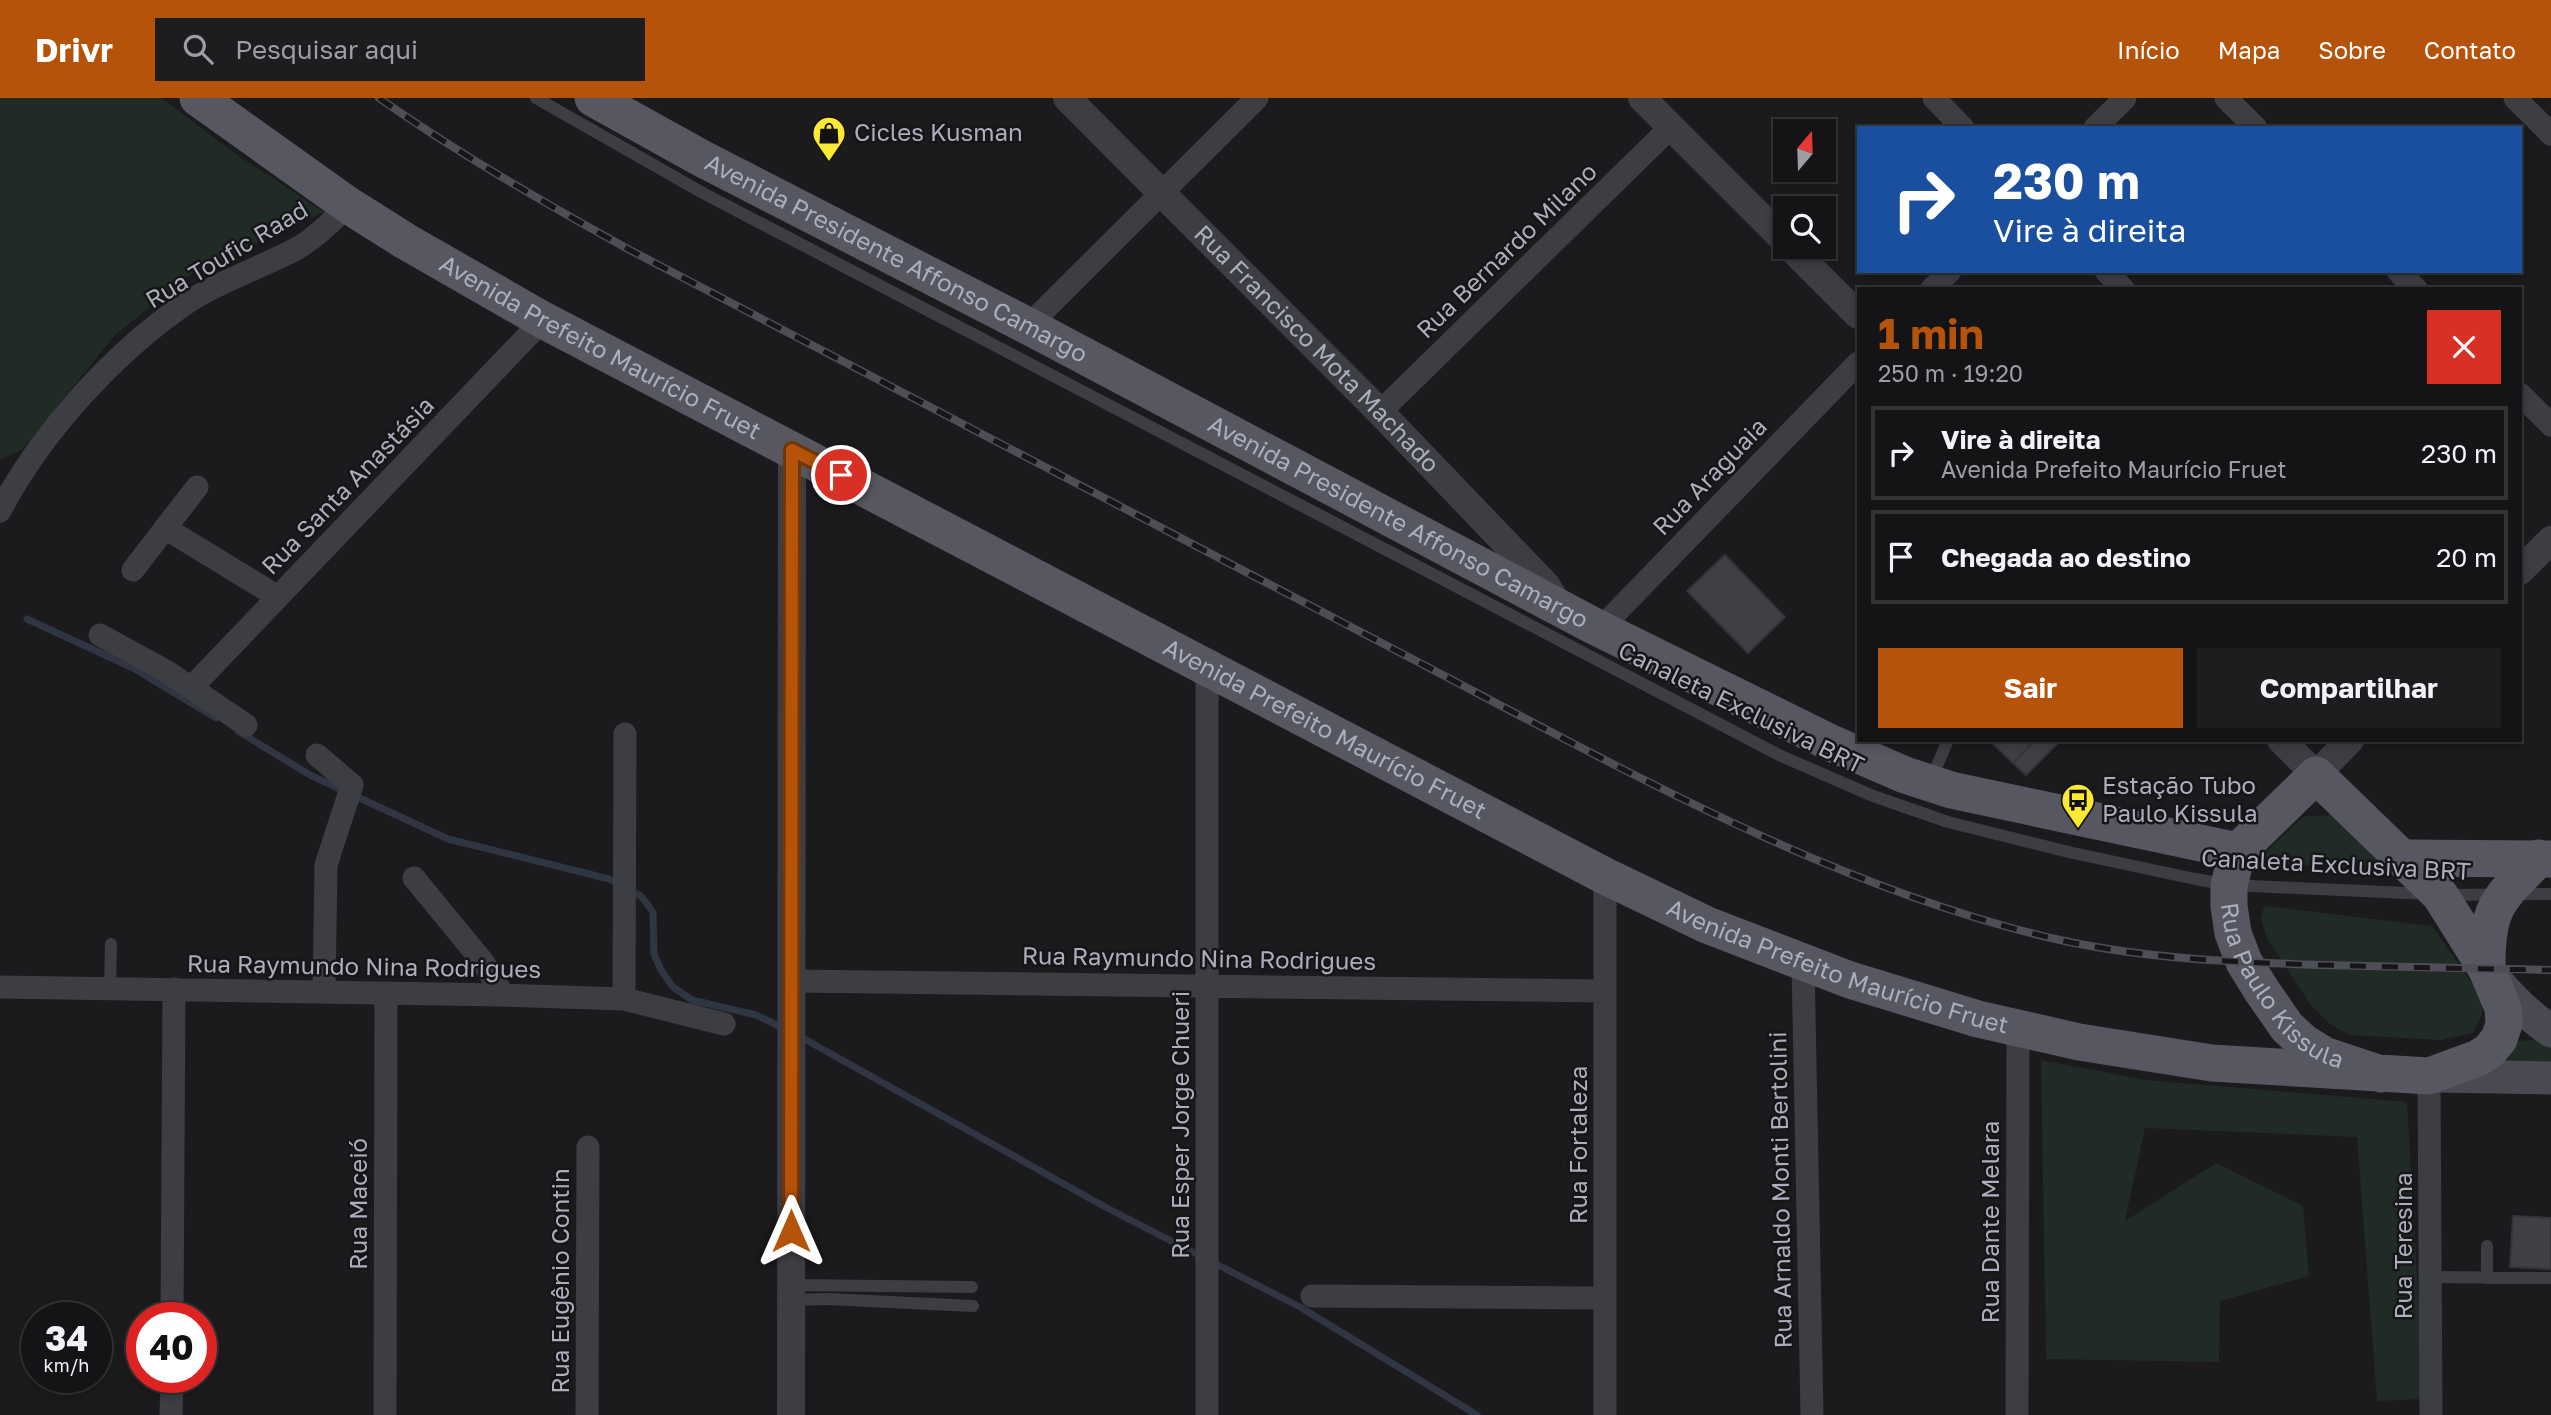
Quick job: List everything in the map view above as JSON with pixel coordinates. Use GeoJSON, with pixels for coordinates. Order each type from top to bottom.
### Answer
{"type":"FeatureCollection","features":[{"type":"Feature","properties":{"kind":"main road","name":"Avenida Prefeito Maurício Fruet"},"geometry":{"type":"LineString","coordinates":[[198,98],[348,205],[543,320],[1605,876],[1707,925],[1803,963],[1916,1002],[2018,1028],[2129,1051],[2212,1063],[2381,1074],[2551,1078]]}},
{"type":"Feature","properties":{"kind":"main road","name":"Avenida Presidente Affonso Camargo"},"geometry":{"type":"LineString","coordinates":[[593,98],[701,158],[1028,326],[1600,629],[1795,726],[1867,759],[1929,783],[2234,868]]}},
{"type":"Feature","properties":{"kind":"main road","name":"Rua Paulo Kissula"},"geometry":{"type":"LineString","coordinates":[[2316,775],[2234,868],[2229,906],[2234,933],[2244,962],[2287,1027],[2303,1042],[2324,1055],[2381,1074]]}},
{"type":"Feature","properties":{"kind":"main road"},"geometry":{"type":"LineString","coordinates":[[2316,775],[2440,895],[2487,970],[2534,1020],[2551,1031]]}},
{"type":"Feature","properties":{"kind":"main road"},"geometry":{"type":"LineString","coordinates":[[2402,858],[2545,858]]}},
{"type":"Feature","properties":{"kind":"main road"},"geometry":{"type":"LineString","coordinates":[[2429,1076],[2478,1058],[2489,1051],[2499,1039],[2504,1024],[2503,1008],[2487,970],[2487,938],[2491,918],[2504,894],[2545,858]]}},
{"type":"Feature","properties":{"kind":"street","name":"Rua Francisco Mota Machado"},"geometry":{"type":"LineString","coordinates":[[1067,98],[1380,412],[1546,585],[1559,606]]}},
{"type":"Feature","properties":{"kind":"street"},"geometry":{"type":"LineString","coordinates":[[1028,326],[1257,98]]}},
{"type":"Feature","properties":{"kind":"street"},"geometry":{"type":"LineString","coordinates":[[1642,98],[1773,229]]}},
{"type":"Feature","properties":{"kind":"street"},"geometry":{"type":"LineString","coordinates":[[1934,98],[1961,126]]}},
{"type":"Feature","properties":{"kind":"street"},"geometry":{"type":"LineString","coordinates":[[2097,126],[2125,98]]}},
{"type":"Feature","properties":{"kind":"street"},"geometry":{"type":"LineString","coordinates":[[2226,98],[2254,126]]}},
{"type":"Feature","properties":{"kind":"street"},"geometry":{"type":"LineString","coordinates":[[2515,98],[2551,134]]}},
{"type":"Feature","properties":{"kind":"street","name":"Rua Bernardo Milano"},"geometry":{"type":"LineString","coordinates":[[1380,412],[1671,127]]}},
{"type":"Feature","properties":{"kind":"street","name":"Rua Toufic Raad"},"geometry":{"type":"LineString","coordinates":[[0,511],[27,466],[61,421],[100,377],[140,340],[182,307],[216,286],[297,249],[348,205]]}},
{"type":"Feature","properties":{"kind":"street"},"geometry":{"type":"LineString","coordinates":[[1802,259],[1857,314]]}},
{"type":"Feature","properties":{"kind":"street"},"geometry":{"type":"LineString","coordinates":[[1934,287],[1948,273]]}},
{"type":"Feature","properties":{"kind":"street"},"geometry":{"type":"LineString","coordinates":[[2108,273],[2121,287]]}},
{"type":"Feature","properties":{"kind":"street"},"geometry":{"type":"LineString","coordinates":[[2400,273],[2414,287]]}},
{"type":"Feature","properties":{"kind":"street","name":"Rua Santa Anastásia"},"geometry":{"type":"LineString","coordinates":[[191,688],[543,320]]}},
{"type":"Feature","properties":{"kind":"street","name":"Rua Araguaia"},"geometry":{"type":"LineString","coordinates":[[1600,629],[1857,364]]}},
{"type":"Feature","properties":{"kind":"street"},"geometry":{"type":"LineString","coordinates":[[2522,396],[2551,425]]}},
{"type":"Feature","properties":{"kind":"street"},"geometry":{"type":"LineString","coordinates":[[790,1415],[792,450]]}},
{"type":"Feature","properties":{"kind":"street"},"geometry":{"type":"LineString","coordinates":[[133,570],[197,487]]}},
{"type":"Feature","properties":{"kind":"street"},"geometry":{"type":"LineString","coordinates":[[165,528],[278,597]]}},
{"type":"Feature","properties":{"kind":"street"},"geometry":{"type":"LineString","coordinates":[[2522,569],[2551,540]]}},
{"type":"Feature","properties":{"kind":"street"},"geometry":{"type":"LineString","coordinates":[[100,635],[139,655],[246,725]]}},
{"type":"Feature","properties":{"kind":"street","name":"Rua Esper Jorge Chueri"},"geometry":{"type":"LineString","coordinates":[[1207,667],[1207,1415]]}},
{"type":"Feature","properties":{"kind":"street"},"geometry":{"type":"LineString","coordinates":[[624,999],[625,734]]}},
{"type":"Feature","properties":{"kind":"street"},"geometry":{"type":"LineString","coordinates":[[2283,742],[2316,775]]}},
{"type":"Feature","properties":{"kind":"street","name":"Rua Paulo Kissula"},"geometry":{"type":"LineString","coordinates":[[2316,775],[2348,742]]}},
{"type":"Feature","properties":{"kind":"street"},"geometry":{"type":"LineString","coordinates":[[317,755],[352,785],[326,864],[324,992]]}},
{"type":"Feature","properties":{"kind":"street","name":"Rua Fortaleza"},"geometry":{"type":"LineString","coordinates":[[1605,876],[1605,1415]]}},
{"type":"Feature","properties":{"kind":"street"},"geometry":{"type":"LineString","coordinates":[[414,878],[483,962],[503,995]]}},
{"type":"Feature","properties":{"kind":"street","name":"Rua Arnaldo Monti Bertolini"},"geometry":{"type":"LineString","coordinates":[[1803,963],[1812,1415]]}},
{"type":"Feature","properties":{"kind":"street","name":"Rua Raymundo Nina Rodrigues"},"geometry":{"type":"LineString","coordinates":[[791,994],[1207,986],[1605,990]]}},
{"type":"Feature","properties":{"kind":"street","name":"Rua Raymundo Nina Rodrigues"},"geometry":{"type":"LineString","coordinates":[[0,987],[624,999],[724,1024]]}},
{"type":"Feature","properties":{"kind":"street"},"geometry":{"type":"LineString","coordinates":[[172,1302],[174,989]]}},
{"type":"Feature","properties":{"kind":"street","name":"Rua Maceió"},"geometry":{"type":"LineString","coordinates":[[384,1415],[386,993]]}},
{"type":"Feature","properties":{"kind":"street","name":"Rua Dante Melara"},"geometry":{"type":"LineString","coordinates":[[2017,1415],[2018,1028]]}},
{"type":"Feature","properties":{"kind":"street","name":"Rua Teresina"},"geometry":{"type":"LineString","coordinates":[[2429,1076],[2431,1415]]}},
{"type":"Feature","properties":{"kind":"street","name":"Rua Eugênio Contin"},"geometry":{"type":"LineString","coordinates":[[587,1415],[588,1147]]}},
{"type":"Feature","properties":{"kind":"street"},"geometry":{"type":"LineString","coordinates":[[1312,1297],[1605,1298]]}},
{"type":"Feature","properties":{"kind":"street"},"geometry":{"type":"LineString","coordinates":[[171,1415],[172,1393]]}},
{"type":"Feature","properties":{"kind":"lane","name":"Canaleta Exclusiva BRT"},"geometry":{"type":"LineString","coordinates":[[536,98],[701,192],[1779,755],[1873,796],[1948,822],[2073,853],[2234,868],[2440,895],[2551,894]]}},
{"type":"Feature","properties":{"kind":"lane"},"geometry":{"type":"LineString","coordinates":[[1929,783],[1947,742]]}},
{"type":"Feature","properties":{"kind":"lane"},"geometry":{"type":"LineString","coordinates":[[110,988],[111,944]]}},
{"type":"Feature","properties":{"kind":"lane"},"geometry":{"type":"LineString","coordinates":[[2487,1246],[2487,1278]]}},
{"type":"Feature","properties":{"kind":"lane"},"geometry":{"type":"LineString","coordinates":[[2430,1277],[2551,1278]]}},
{"type":"Feature","properties":{"kind":"lane"},"geometry":{"type":"LineString","coordinates":[[791,1293],[972,1287]]}},
{"type":"Feature","properties":{"kind":"lane"},"geometry":{"type":"LineString","coordinates":[[791,1293],[828,1298],[973,1306]]}},
{"type":"Feature","properties":{"kind":"shaded area"},"geometry":{"type":"Polygon","coordinates":[[[0,98],[162,98],[233,152],[324,212],[194,272],[115,335],[22,450],[0,460],[0,98]]]}},
{"type":"Feature","properties":{"kind":"shaded area"},"geometry":{"type":"Polygon","coordinates":[[[2333,815],[2391,870],[2255,862],[2304,816],[2333,815]]]}},
{"type":"Feature","properties":{"kind":"shaded area"},"geometry":{"type":"Polygon","coordinates":[[[2264,906],[2432,926],[2482,998],[2482,1014],[2473,1033],[2441,1040],[2349,1035],[2330,1024],[2310,1004],[2267,938],[2261,919],[2264,906]]]}},
{"type":"Feature","properties":{"kind":"shaded area"},"geometry":{"type":"Polygon","coordinates":[[[2538,1039],[2551,1047],[2551,1073],[2501,1066],[2514,1042],[2538,1039]]]}},
{"type":"Feature","properties":{"kind":"shaded area"},"geometry":{"type":"Polygon","coordinates":[[[2041,1060],[2146,1080],[2407,1102],[2424,1399],[2377,1401],[2357,1137],[2145,1128],[2125,1221],[2216,1163],[2303,1206],[2309,1276],[2220,1301],[2219,1362],[2046,1359],[2041,1060]]]}},
{"type":"Feature","properties":{"kind":"building"},"geometry":{"type":"Polygon","coordinates":[[[1725,555],[1785,617],[1748,653],[1687,591],[1725,555]]]}},
{"type":"Feature","properties":{"kind":"building"},"geometry":{"type":"Polygon","coordinates":[[[1991,742],[2033,742],[2013,763],[1991,742]]]}},
{"type":"Feature","properties":{"kind":"building"},"geometry":{"type":"Polygon","coordinates":[[[2033,742],[2059,742],[2026,775],[2013,763],[2033,742]]]}},
{"type":"Feature","properties":{"kind":"building"},"geometry":{"type":"Polygon","coordinates":[[[2513,1216],[2551,1218],[2551,1269],[2510,1267],[2513,1216]]]}},
{"type":"Feature","properties":{"kind":"waterway"},"geometry":{"type":"LineString","coordinates":[[27,619],[133,668],[216,718]]}},
{"type":"Feature","properties":{"kind":"waterway"},"geometry":{"type":"LineString","coordinates":[[238,731],[310,775],[448,839],[609,879],[641,896],[653,912],[654,954],[673,987],[692,1000],[756,1015],[785,1029]]}},
{"type":"Feature","properties":{"kind":"waterway"},"geometry":{"type":"LineString","coordinates":[[799,1036],[1107,1208],[1300,1307],[1477,1415]]}},
{"type":"Feature","properties":{"kind":"railway"},"geometry":{"type":"LineString","coordinates":[[379,98],[502,177],[628,249],[1559,736],[1804,855],[1973,917],[2060,940],[2125,952],[2254,962],[2551,970]]}},
{"type":"Feature","properties":{"kind":"place","name":"Cicles Kusman"},"geometry":{"type":"Point","coordinates":[829,163]}},
{"type":"Feature","properties":{"kind":"place","name":"Estação Tubo Paulo Kissula"},"geometry":{"type":"Point","coordinates":[2078,830]}},
{"type":"Feature","properties":{"kind":"route"},"geometry":{"type":"LineString","coordinates":[[791,1231],[792,450],[841,475]]}}]}
